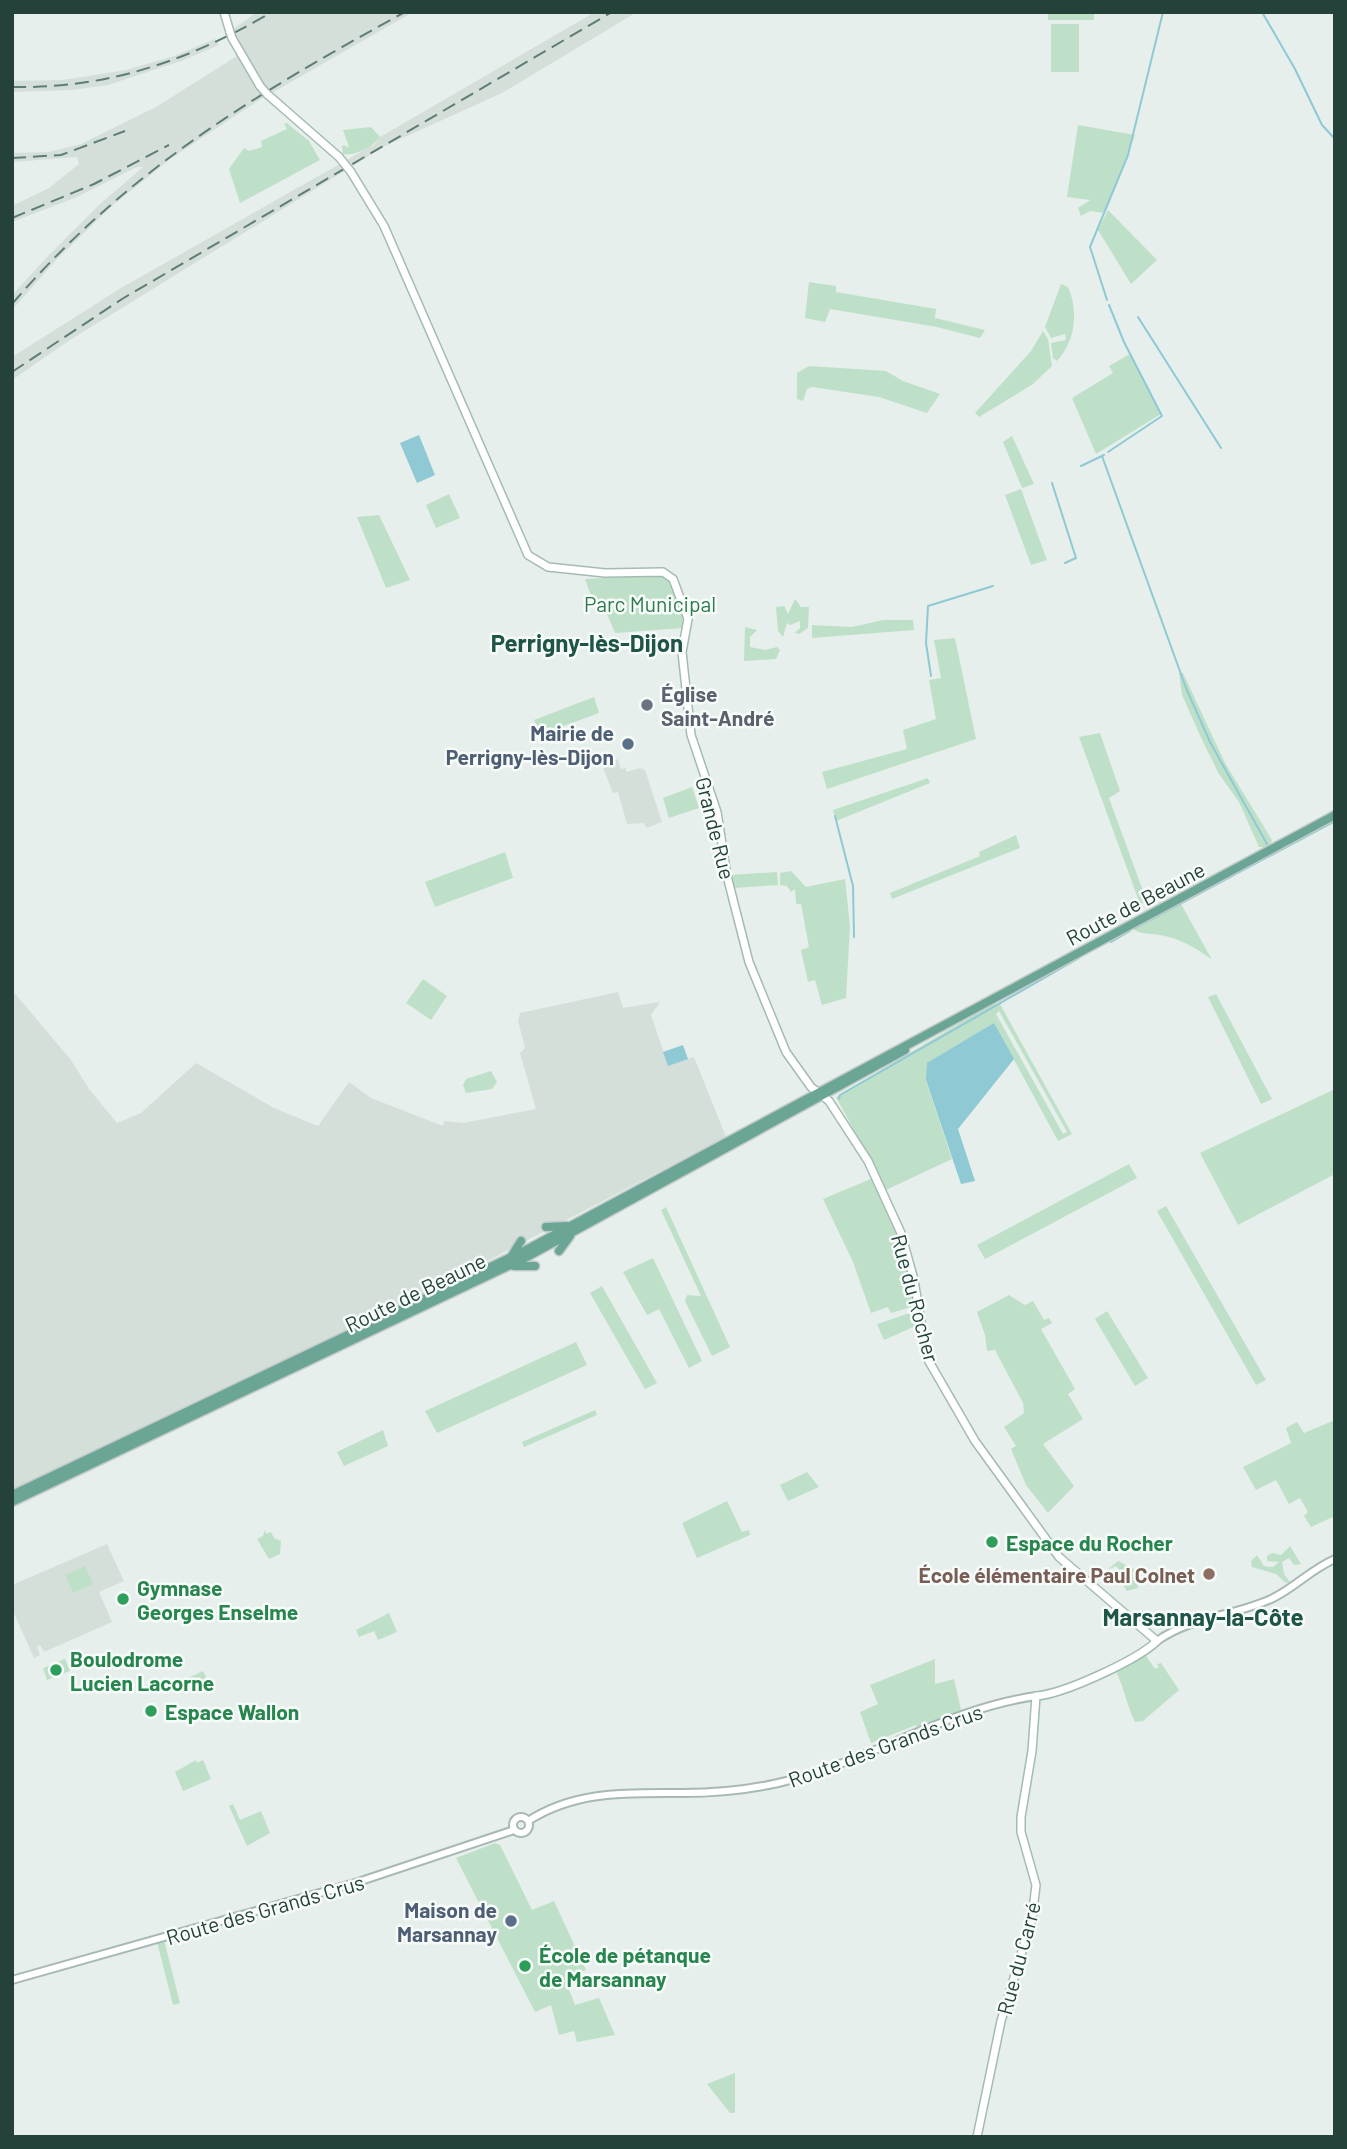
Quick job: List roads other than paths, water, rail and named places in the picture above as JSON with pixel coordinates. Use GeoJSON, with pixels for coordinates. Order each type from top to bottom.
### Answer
{"type":"FeatureCollection","features":[{"type":"Feature","properties":{"kind":"main road","name":"Grande Rue"},"geometry":{"type":"LineString","coordinates":[[224,12],[231,35],[260,86],[339,158],[351,172],[384,226],[512,522],[532,559],[559,568],[605,573],[657,572],[669,575],[688,615],[682,652],[691,736],[716,812],[727,876],[745,946],[784,1047],[802,1075],[821,1094]]}},
{"type":"Feature","properties":{"kind":"main road","name":"Route de Beaune"},"geometry":{"type":"LineString","coordinates":[[14,1498],[509,1262],[1335,815]]}},
{"type":"Feature","properties":{"kind":"main road","name":"Rue du Rocher"},"geometry":{"type":"LineString","coordinates":[[821,1094],[868,1161],[901,1233],[914,1280],[927,1358],[975,1441],[1022,1510],[1065,1563],[1157,1640]]}},
{"type":"Feature","properties":{"kind":"main road"},"geometry":{"type":"LineString","coordinates":[[546,1227],[572,1229],[559,1251]]}},
{"type":"Feature","properties":{"kind":"main road"},"geometry":{"type":"LineString","coordinates":[[521,1241],[509,1262],[535,1266]]}},
{"type":"Feature","properties":{"kind":"main road"},"geometry":{"type":"LineString","coordinates":[[1036,1696],[1056,1691],[1135,1658],[1157,1640]]}},
{"type":"Feature","properties":{"kind":"main road","name":"Rue du Carré"},"geometry":{"type":"LineString","coordinates":[[976,2137],[1001,2021],[1032,1918],[1036,1885],[1021,1832],[1021,1817],[1032,1751],[1036,1696]]}},
{"type":"Feature","properties":{"kind":"street"},"geometry":{"type":"LineString","coordinates":[[1157,1640],[1188,1624],[1275,1597],[1314,1568],[1335,1559]]}},
{"type":"Feature","properties":{"kind":"street","name":"Route des Grands Crus"},"geometry":{"type":"LineString","coordinates":[[528,1821],[559,1805],[603,1794],[704,1793],[780,1783],[820,1771],[974,1712],[1036,1696]]}},
{"type":"Feature","properties":{"kind":"street"},"geometry":{"type":"LineString","coordinates":[[519,1818],[528,1821],[529,1828],[525,1833],[514,1830],[514,1823],[519,1818]]}},
{"type":"Feature","properties":{"kind":"street","name":"Route des Grands Crus"},"geometry":{"type":"LineString","coordinates":[[12,1980],[355,1884],[514,1830]]}},
{"type":"Feature","properties":{"kind":"water"},"geometry":{"type":"Polygon","coordinates":[[[419,435],[435,475],[417,483],[400,443],[419,435]]]}},
{"type":"Feature","properties":{"kind":"water"},"geometry":{"type":"Polygon","coordinates":[[[994,1023],[1014,1059],[958,1129],[975,1181],[961,1184],[926,1080],[927,1063],[994,1023]]]}},
{"type":"Feature","properties":{"kind":"water"},"geometry":{"type":"Polygon","coordinates":[[[683,1045],[688,1059],[668,1066],[663,1052],[683,1045]]]}},
{"type":"Feature","properties":{"kind":"waterway"},"geometry":{"type":"LineString","coordinates":[[1107,300],[1090,247],[1128,155],[1163,12]]}},
{"type":"Feature","properties":{"kind":"waterway"},"geometry":{"type":"LineString","coordinates":[[1262,12],[1295,69],[1322,125],[1335,139]]}},
{"type":"Feature","properties":{"kind":"waterway"},"geometry":{"type":"LineString","coordinates":[[1108,452],[1162,416],[1124,342],[1109,305]]}},
{"type":"Feature","properties":{"kind":"waterway"},"geometry":{"type":"LineString","coordinates":[[1138,317],[1221,448]]}},
{"type":"Feature","properties":{"kind":"waterway"},"geometry":{"type":"LineString","coordinates":[[1081,466],[1104,455]]}},
{"type":"Feature","properties":{"kind":"waterway"},"geometry":{"type":"LineString","coordinates":[[1102,456],[1186,688],[1210,742],[1267,844]]}},
{"type":"Feature","properties":{"kind":"waterway"},"geometry":{"type":"LineString","coordinates":[[1052,483],[1076,558],[1065,563]]}},
{"type":"Feature","properties":{"kind":"waterway"},"geometry":{"type":"LineString","coordinates":[[931,676],[926,643],[928,606],[993,586]]}},
{"type":"Feature","properties":{"kind":"waterway"},"geometry":{"type":"LineString","coordinates":[[835,816],[853,886],[854,937]]}},
{"type":"Feature","properties":{"kind":"waterway"},"geometry":{"type":"LineString","coordinates":[[1135,928],[1335,821]]}},
{"type":"Feature","properties":{"kind":"waterway"},"geometry":{"type":"LineString","coordinates":[[1111,942],[1130,931]]}},
{"type":"Feature","properties":{"kind":"waterway"},"geometry":{"type":"LineString","coordinates":[[839,1099],[840,1095],[1079,958]]}},
{"type":"Feature","properties":{"kind":"railway"},"geometry":{"type":"LineString","coordinates":[[12,87],[82,83],[147,68],[210,44],[272,12]]}},
{"type":"Feature","properties":{"kind":"railway"},"geometry":{"type":"LineString","coordinates":[[12,304],[56,256],[101,214],[195,139],[295,74],[405,12]]}},
{"type":"Feature","properties":{"kind":"railway"},"geometry":{"type":"LineString","coordinates":[[12,372],[122,299],[612,12]]}},
{"type":"Feature","properties":{"kind":"railway"},"geometry":{"type":"LineString","coordinates":[[12,158],[61,155],[125,131]]}},
{"type":"Feature","properties":{"kind":"railway"},"geometry":{"type":"LineString","coordinates":[[12,218],[94,184],[169,145]]}},
{"type":"Feature","properties":{"kind":"place","name":"Église Saint-André"},"geometry":{"type":"Point","coordinates":[647,705]}},
{"type":"Feature","properties":{"kind":"place","name":"Mairie de Perrigny-lès-Dijon"},"geometry":{"type":"Point","coordinates":[628,744]}},
{"type":"Feature","properties":{"kind":"place","name":"Espace du Rocher"},"geometry":{"type":"Point","coordinates":[992,1542]}},
{"type":"Feature","properties":{"kind":"place","name":"École élémentaire Paul Colnet"},"geometry":{"type":"Point","coordinates":[1209,1574]}},
{"type":"Feature","properties":{"kind":"place","name":"Gymnase Georges Enselme"},"geometry":{"type":"Point","coordinates":[123,1599]}},
{"type":"Feature","properties":{"kind":"place","name":"Boulodrome Lucien Lacorne"},"geometry":{"type":"Point","coordinates":[56,1670]}},
{"type":"Feature","properties":{"kind":"place","name":"Espace Wallon"},"geometry":{"type":"Point","coordinates":[151,1711]}},
{"type":"Feature","properties":{"kind":"place","name":"Maison de Marsannay"},"geometry":{"type":"Point","coordinates":[511,1921]}},
{"type":"Feature","properties":{"kind":"place","name":"École de pétanque de Marsannay"},"geometry":{"type":"Point","coordinates":[525,1966]}},
{"type":"Feature","properties":{"kind":"district","name":"Perrigny-lès-Dijon"},"geometry":{"type":"Point","coordinates":[587,642]}},
{"type":"Feature","properties":{"kind":"district","name":"Marsannay-la-Côte"},"geometry":{"type":"Point","coordinates":[1203,1616]}},
{"type":"Feature","properties":{"kind":"park label","name":"Parc Municipal"},"geometry":{"type":"Point","coordinates":[650,603]}}]}
